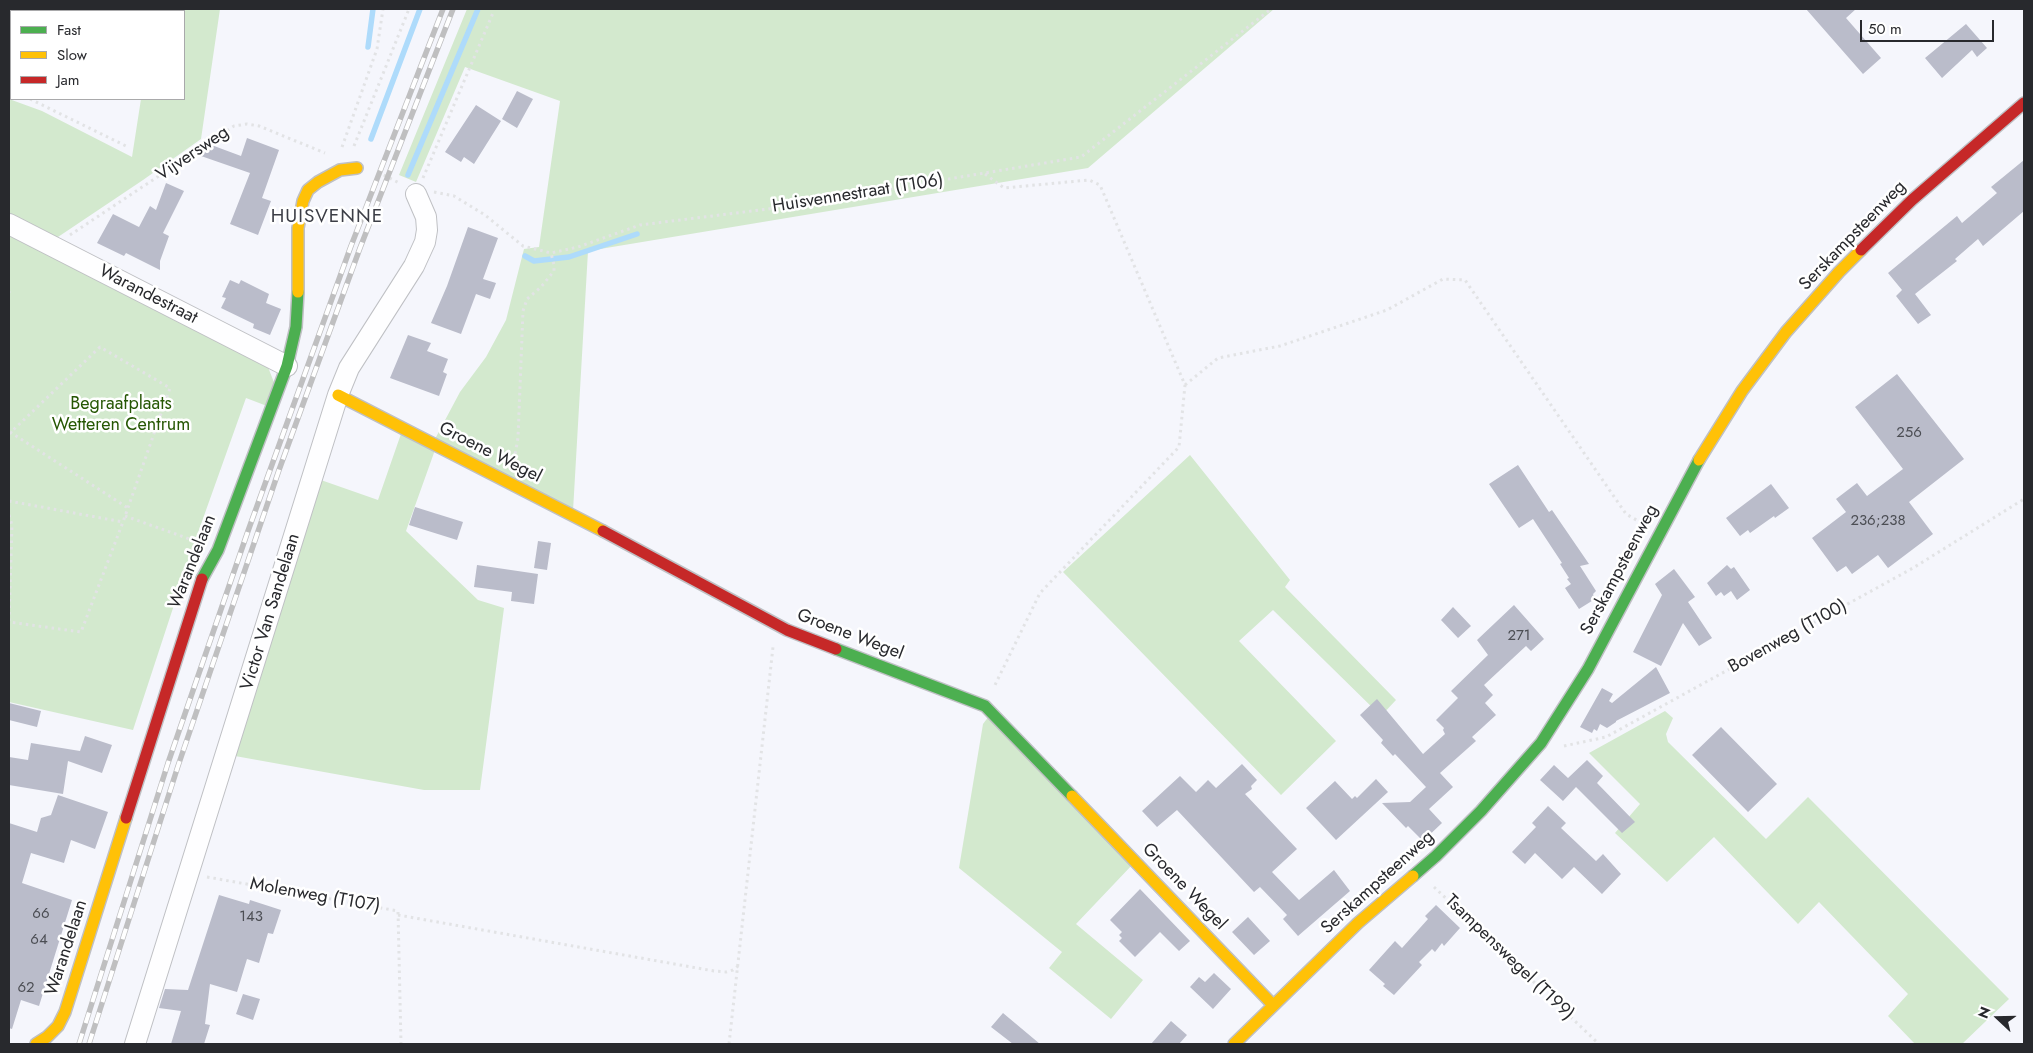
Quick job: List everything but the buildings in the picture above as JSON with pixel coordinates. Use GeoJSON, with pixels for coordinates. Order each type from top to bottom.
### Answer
{"type":"FeatureCollection","features":[{"type":"Feature","properties":{"kind":"street","name":"Serskampsteenweg"},"geometry":{"type":"LineString","coordinates":[[1234,1044],[1358,923],[1419,872],[1481,811],[1541,742],[1588,669],[1704,450],[1742,391],[1786,332],[1839,272],[1912,200],[2024,103]]}},
{"type":"Feature","properties":{"kind":"street","name":"Warandelaan"},"geometry":{"type":"LineString","coordinates":[[36,1044],[47,1037],[58,1026],[65,1012],[202,580],[218,550],[287,366],[296,327],[298,228],[303,201],[308,190],[318,182],[340,170],[357,168]]}},
{"type":"Feature","properties":{"kind":"street","name":"Victor Van Sandelaan"},"geometry":{"type":"LineString","coordinates":[[135,1044],[338,396],[349,368],[420,254],[428,230],[422,206],[416,194]]}},
{"type":"Feature","properties":{"kind":"street","name":"Warandestraat"},"geometry":{"type":"LineString","coordinates":[[9,224],[287,366]]}},
{"type":"Feature","properties":{"kind":"street","name":"Groene Wegel"},"geometry":{"type":"LineString","coordinates":[[338,396],[509,483],[775,624],[985,706],[1273,1004]]}},
{"type":"Feature","properties":{"kind":"path"},"geometry":{"type":"LineString","coordinates":[[340,170],[340,152],[377,49],[383,9]]}},
{"type":"Feature","properties":{"kind":"path"},"geometry":{"type":"LineString","coordinates":[[409,9],[352,151],[353,160],[357,168],[380,173],[407,186],[416,194],[493,13]]}},
{"type":"Feature","properties":{"kind":"path","name":"Huisvennestraat (T106)"},"geometry":{"type":"LineString","coordinates":[[416,194],[436,191],[454,196],[485,215],[523,246],[551,253],[578,247],[640,225],[768,210],[1081,157],[1271,9]]}},
{"type":"Feature","properties":{"kind":"path"},"geometry":{"type":"LineString","coordinates":[[32,100],[126,146]]}},
{"type":"Feature","properties":{"kind":"path","name":"Vijversweg"},"geometry":{"type":"LineString","coordinates":[[53,247],[234,126],[247,124],[259,126],[295,139],[328,154],[340,170]]}},
{"type":"Feature","properties":{"kind":"path"},"geometry":{"type":"LineString","coordinates":[[985,173],[1004,188],[1089,180],[1100,185],[1185,385],[1179,447],[1040,594],[985,706]]}},
{"type":"Feature","properties":{"kind":"path"},"geometry":{"type":"LineString","coordinates":[[509,483],[518,438],[523,311],[526,299],[541,288],[554,271],[551,253]]}},
{"type":"Feature","properties":{"kind":"path"},"geometry":{"type":"LineString","coordinates":[[1185,385],[1218,358],[1280,346],[1386,310],[1443,279],[1465,280],[1626,514],[1659,533]]}},
{"type":"Feature","properties":{"kind":"path"},"geometry":{"type":"LineString","coordinates":[[9,515],[12,525],[9,621],[81,632],[123,522],[125,516],[128,508],[170,388],[100,347],[10,433],[128,508]]}},
{"type":"Feature","properties":{"kind":"path","name":"Bovenweg (T100)"},"geometry":{"type":"LineString","coordinates":[[1541,742],[1561,747],[1606,738],[1913,568],[2024,499]]}},
{"type":"Feature","properties":{"kind":"path"},"geometry":{"type":"LineString","coordinates":[[9,501],[123,522]]}},
{"type":"Feature","properties":{"kind":"path"},"geometry":{"type":"LineString","coordinates":[[125,516],[218,550]]}},
{"type":"Feature","properties":{"kind":"path"},"geometry":{"type":"LineString","coordinates":[[729,1044],[775,624]]}},
{"type":"Feature","properties":{"kind":"path","name":"Tsampenswegel (T199)"},"geometry":{"type":"LineString","coordinates":[[1419,872],[1599,1044]]}},
{"type":"Feature","properties":{"kind":"path","name":"Molenweg (T107)"},"geometry":{"type":"LineString","coordinates":[[189,874],[398,911],[401,1044]]}},
{"type":"Feature","properties":{"kind":"path"},"geometry":{"type":"LineString","coordinates":[[398,915],[714,971],[726,972],[733,970],[738,965]]}},
{"type":"Feature","properties":{"kind":"green space"},"geometry":{"type":"Polygon","coordinates":[[[220,9],[201,139],[55,239],[9,217],[9,99],[42,111],[132,157],[141,100],[185,100],[185,10],[154,10],[220,9]]]}},
{"type":"Feature","properties":{"kind":"green space"},"geometry":{"type":"Polygon","coordinates":[[[467,9],[1274,9],[1088,168],[588,251],[573,511],[435,439],[460,392],[486,357],[506,320],[524,249],[539,247],[560,101],[465,67],[416,182],[399,175],[467,9]]]}},
{"type":"Feature","properties":{"kind":"green space","name":"Begraafplaats Wetteren Centrum"},"geometry":{"type":"Polygon","coordinates":[[[9,229],[268,367],[275,385],[267,406],[246,398],[195,541],[133,730],[9,702],[9,229]]]}},
{"type":"Feature","properties":{"kind":"green space"},"geometry":{"type":"Polygon","coordinates":[[[402,431],[435,450],[406,531],[478,600],[504,608],[480,790],[424,790],[235,756],[318,479],[378,500],[402,431]]]}},
{"type":"Feature","properties":{"kind":"green space"},"geometry":{"type":"Polygon","coordinates":[[[1190,455],[1290,580],[1285,587],[1396,700],[1381,716],[1273,610],[1239,641],[1336,741],[1281,795],[1063,572],[1190,455]]]}},
{"type":"Feature","properties":{"kind":"green space"},"geometry":{"type":"Polygon","coordinates":[[[1665,711],[1673,718],[1666,734],[1668,742],[1766,839],[1808,797],[2009,999],[1962,1044],[1915,1044],[1888,1016],[1908,994],[1819,902],[1798,924],[1714,837],[1667,882],[1615,833],[1640,804],[1589,753],[1665,711]]]}},
{"type":"Feature","properties":{"kind":"green space"},"geometry":{"type":"Polygon","coordinates":[[[989,716],[1133,864],[1076,924],[1143,980],[1111,1019],[1049,968],[1062,952],[959,868],[983,724],[989,716]]]}},
{"type":"Feature","properties":{"kind":"waterway"},"geometry":{"type":"LineString","coordinates":[[368,47],[373,9]]}},
{"type":"Feature","properties":{"kind":"waterway"},"geometry":{"type":"LineString","coordinates":[[371,139],[420,9]]}},
{"type":"Feature","properties":{"kind":"waterway"},"geometry":{"type":"LineString","coordinates":[[408,175],[478,9]]}},
{"type":"Feature","properties":{"kind":"waterway"},"geometry":{"type":"LineString","coordinates":[[525,256],[534,261],[569,257],[637,234]]}},
{"type":"Feature","properties":{"kind":"railway"},"geometry":{"type":"LineString","coordinates":[[79,1044],[168,763],[248,531],[351,246],[443,9]]}},
{"type":"Feature","properties":{"kind":"railway"},"geometry":{"type":"LineString","coordinates":[[89,1044],[178,766],[279,470],[360,248],[453,9]]}},
{"type":"Feature","properties":{"kind":"traffic: fast"},"geometry":{"type":"LineString","coordinates":[[202,579],[218,550],[287,366],[296,327],[298,292]]}},
{"type":"Feature","properties":{"kind":"traffic: fast"},"geometry":{"type":"LineString","coordinates":[[1413,876],[1481,811],[1541,743],[1588,669],[1699,460]]}},
{"type":"Feature","properties":{"kind":"traffic: fast"},"geometry":{"type":"LineString","coordinates":[[836,649],[985,706],[1072,796]]}},
{"type":"Feature","properties":{"kind":"traffic: slow"},"geometry":{"type":"LineString","coordinates":[[298,292],[298,228],[303,201],[308,190],[340,170],[357,168]]}},
{"type":"Feature","properties":{"kind":"traffic: slow"},"geometry":{"type":"LineString","coordinates":[[1699,460],[1742,391],[1786,332],[1861,250]]}},
{"type":"Feature","properties":{"kind":"traffic: slow"},"geometry":{"type":"LineString","coordinates":[[338,395],[603,531]]}},
{"type":"Feature","properties":{"kind":"traffic: slow"},"geometry":{"type":"LineString","coordinates":[[1072,796],[1273,1005]]}},
{"type":"Feature","properties":{"kind":"traffic: slow"},"geometry":{"type":"LineString","coordinates":[[36,1044],[47,1037],[58,1026],[65,1012],[126,818]]}},
{"type":"Feature","properties":{"kind":"traffic: slow"},"geometry":{"type":"LineString","coordinates":[[1234,1044],[1358,923],[1413,876]]}},
{"type":"Feature","properties":{"kind":"traffic: jam"},"geometry":{"type":"LineString","coordinates":[[1861,250],[1912,200],[2024,103]]}},
{"type":"Feature","properties":{"kind":"traffic: jam"},"geometry":{"type":"LineString","coordinates":[[603,531],[787,630],[836,649]]}},
{"type":"Feature","properties":{"kind":"traffic: jam"},"geometry":{"type":"LineString","coordinates":[[126,818],[202,579]]}},
{"type":"Feature","properties":{"kind":"district","name":"HUISVENNE"},"geometry":{"type":"Point","coordinates":[327,217]}}]}
